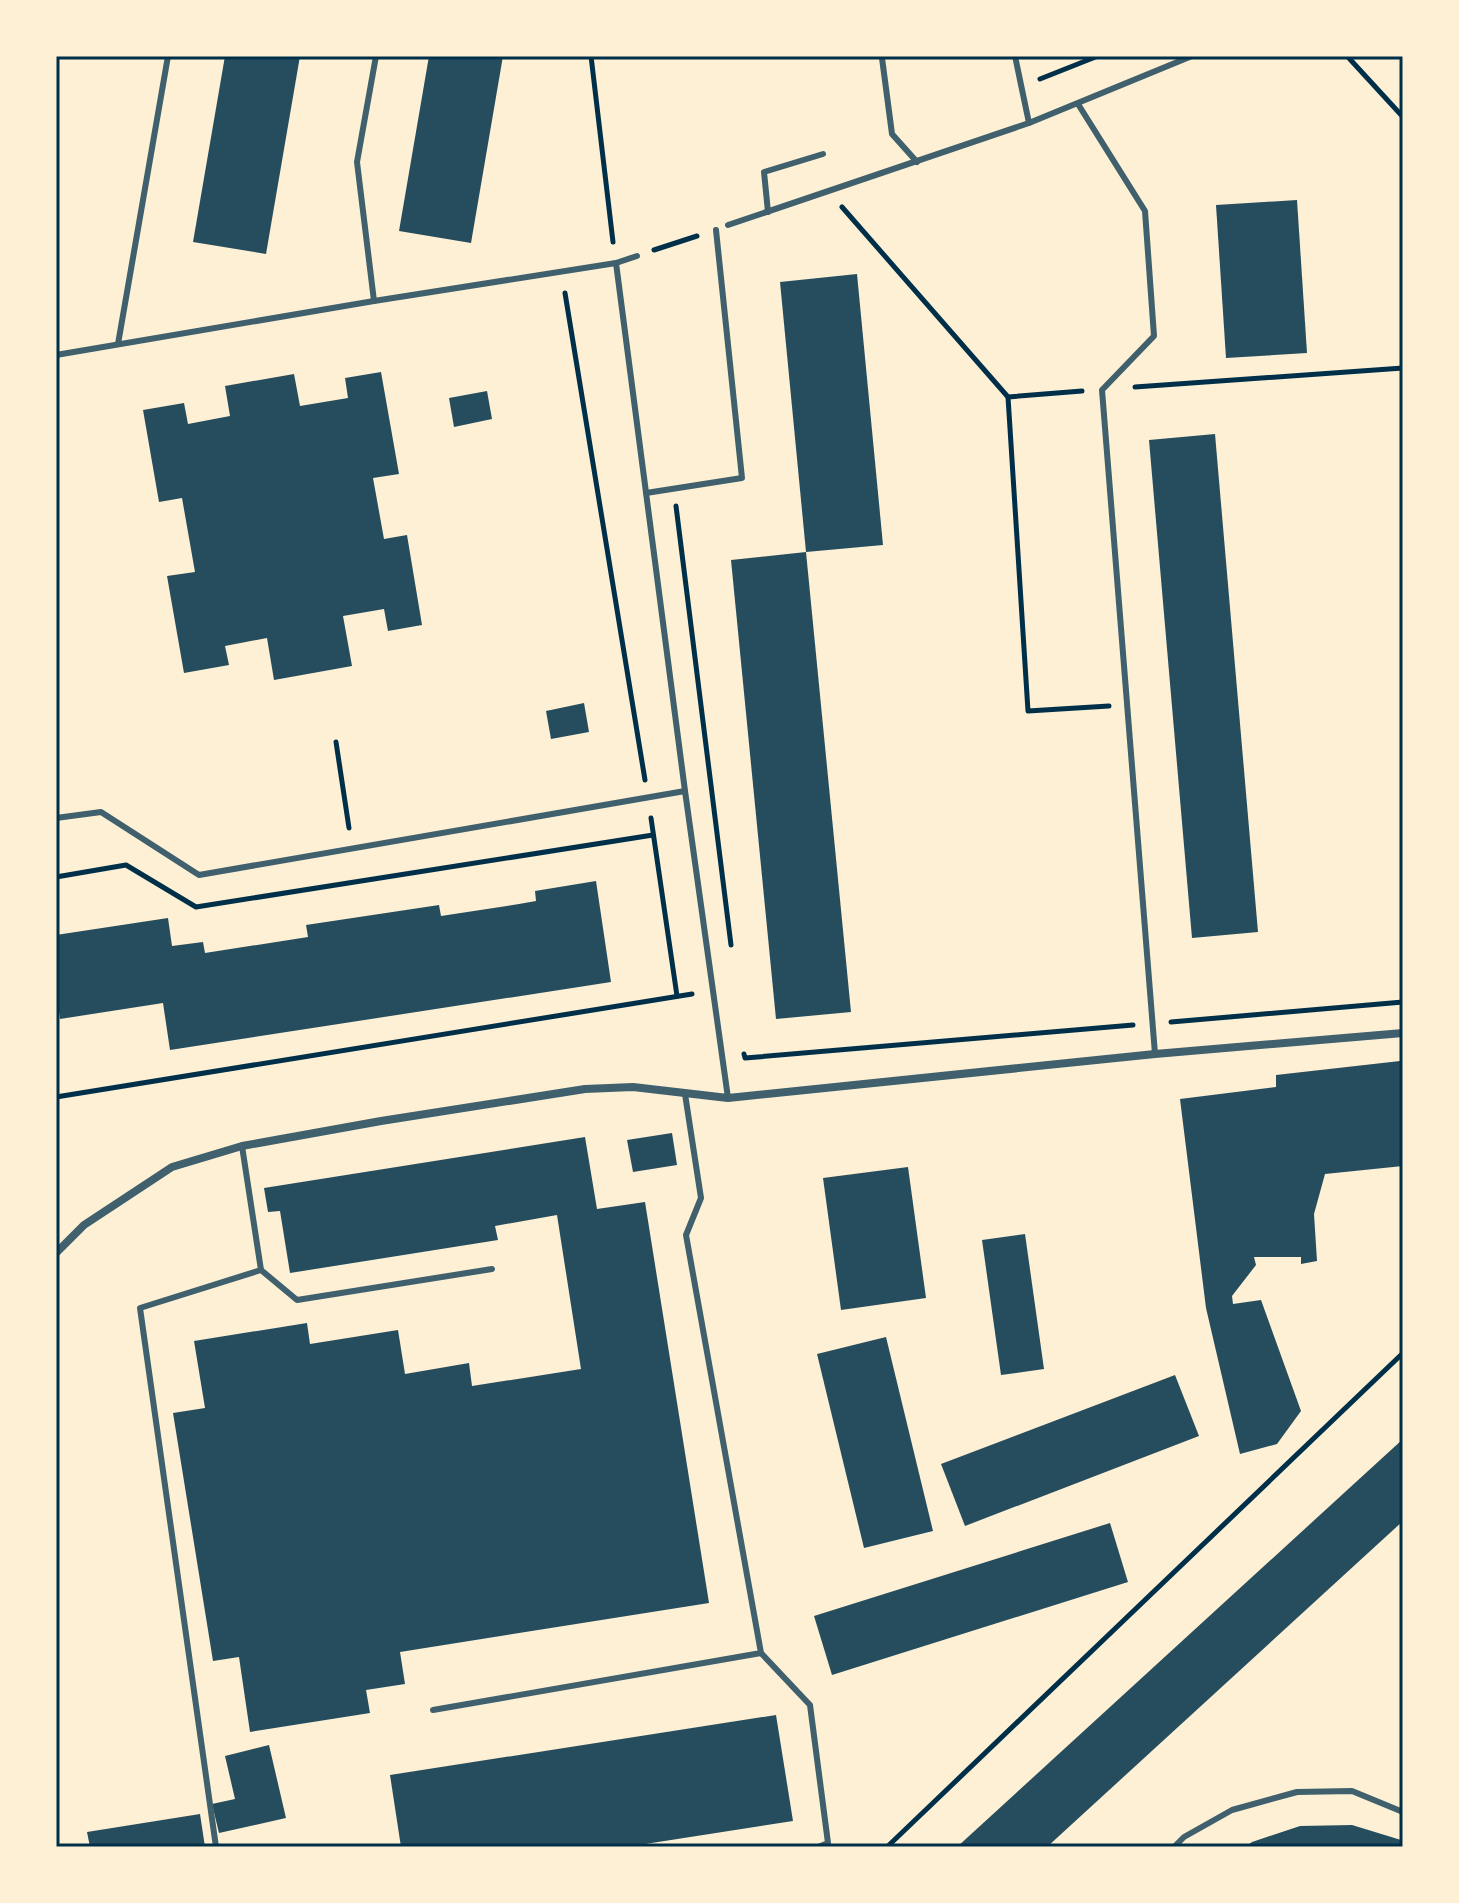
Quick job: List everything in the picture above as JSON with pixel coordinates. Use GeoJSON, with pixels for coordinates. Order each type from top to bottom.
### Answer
{"type":"FeatureCollection","features":[{"type":"Feature","properties":{"kind":"street"},"geometry":{"type":"LineString","coordinates":[[56,1253],[84,1225],[172,1167],[242,1146],[397,1119],[585,1089],[633,1087],[728,1098],[1155,1054],[1403,1033]]}},
{"type":"Feature","properties":{"kind":"lane"},"geometry":{"type":"LineString","coordinates":[[118,344],[168,56]]}},
{"type":"Feature","properties":{"kind":"lane"},"geometry":{"type":"LineString","coordinates":[[374,301],[357,162],[376,56]]}},
{"type":"Feature","properties":{"kind":"lane"},"geometry":{"type":"LineString","coordinates":[[1015,56],[1029,123]]}},
{"type":"Feature","properties":{"kind":"lane"},"geometry":{"type":"LineString","coordinates":[[728,225],[1029,123],[1192,56]]}},
{"type":"Feature","properties":{"kind":"lane"},"geometry":{"type":"LineString","coordinates":[[882,58],[892,134],[917,162]]}},
{"type":"Feature","properties":{"kind":"lane"},"geometry":{"type":"LineString","coordinates":[[1078,104],[1145,211],[1154,336],[1102,390],[1155,1054]]}},
{"type":"Feature","properties":{"kind":"lane"},"geometry":{"type":"LineString","coordinates":[[768,212],[764,172],[823,154]]}},
{"type":"Feature","properties":{"kind":"lane"},"geometry":{"type":"LineString","coordinates":[[646,493],[742,478],[716,230]]}},
{"type":"Feature","properties":{"kind":"lane"},"geometry":{"type":"LineString","coordinates":[[56,355],[616,263],[637,256]]}},
{"type":"Feature","properties":{"kind":"lane"},"geometry":{"type":"LineString","coordinates":[[616,263],[728,1098]]}},
{"type":"Feature","properties":{"kind":"lane"},"geometry":{"type":"LineString","coordinates":[[56,818],[101,812],[199,875],[685,791]]}},
{"type":"Feature","properties":{"kind":"lane"},"geometry":{"type":"LineString","coordinates":[[685,1094],[701,1198],[686,1235],[761,1653],[810,1705],[828,1843],[818,1847]]}},
{"type":"Feature","properties":{"kind":"lane"},"geometry":{"type":"LineString","coordinates":[[242,1146],[261,1270],[297,1300],[492,1269]]}},
{"type":"Feature","properties":{"kind":"lane"},"geometry":{"type":"LineString","coordinates":[[216,1847],[140,1308],[261,1270]]}},
{"type":"Feature","properties":{"kind":"lane"},"geometry":{"type":"LineString","coordinates":[[433,1710],[761,1653]]}},
{"type":"Feature","properties":{"kind":"lane"},"geometry":{"type":"LineString","coordinates":[[1174,1847],[1184,1837],[1232,1810],[1297,1792],[1352,1791],[1403,1812]]}},
{"type":"Feature","properties":{"kind":"path"},"geometry":{"type":"LineString","coordinates":[[591,56],[616,263]]}},
{"type":"Feature","properties":{"kind":"path"},"geometry":{"type":"LineString","coordinates":[[1034,68],[1037,80],[1098,56]]}},
{"type":"Feature","properties":{"kind":"path"},"geometry":{"type":"LineString","coordinates":[[1347,56],[1403,117]]}},
{"type":"Feature","properties":{"kind":"path"},"geometry":{"type":"LineString","coordinates":[[829,191],[1008,397],[1028,711],[1127,705]]}},
{"type":"Feature","properties":{"kind":"path"},"geometry":{"type":"LineString","coordinates":[[637,256],[716,230]]}},
{"type":"Feature","properties":{"kind":"path"},"geometry":{"type":"LineString","coordinates":[[561,272],[677,996]]}},
{"type":"Feature","properties":{"kind":"path"},"geometry":{"type":"LineString","coordinates":[[1008,397],[1403,368]]}},
{"type":"Feature","properties":{"kind":"path"},"geometry":{"type":"LineString","coordinates":[[674,489],[732,955]]}},
{"type":"Feature","properties":{"kind":"path"},"geometry":{"type":"LineString","coordinates":[[336,742],[353,848]]}},
{"type":"Feature","properties":{"kind":"path"},"geometry":{"type":"LineString","coordinates":[[56,1097],[713,990]]}},
{"type":"Feature","properties":{"kind":"path"},"geometry":{"type":"LineString","coordinates":[[743,1043],[745,1058],[1403,1002]]}},
{"type":"Feature","properties":{"kind":"path"},"geometry":{"type":"LineString","coordinates":[[887,1847],[1403,1353]]}},
{"type":"Feature","properties":{"kind":"building"},"geometry":{"type":"Polygon","coordinates":[[[225,56],[300,56],[266,254],[193,242],[225,56]]]}},
{"type":"Feature","properties":{"kind":"building"},"geometry":{"type":"Polygon","coordinates":[[[429,56],[503,56],[471,243],[399,231],[429,56]]]}},
{"type":"Feature","properties":{"kind":"building"},"geometry":{"type":"Polygon","coordinates":[[[1297,200],[1307,353],[1226,358],[1216,205],[1297,200]]]}},
{"type":"Feature","properties":{"kind":"building"},"geometry":{"type":"Polygon","coordinates":[[[857,274],[883,545],[806,552],[780,282],[857,274]]]}},
{"type":"Feature","properties":{"kind":"building"},"geometry":{"type":"Polygon","coordinates":[[[381,372],[399,474],[373,478],[384,539],[407,535],[422,625],[388,631],[384,609],[343,616],[352,666],[274,680],[267,638],[225,646],[229,665],[184,673],[167,576],[195,572],[182,498],[159,502],[143,410],[184,403],[188,424],[230,416],[225,386],[294,374],[300,406],[348,398],[345,378],[381,372]]]}},
{"type":"Feature","properties":{"kind":"building"},"geometry":{"type":"Polygon","coordinates":[[[487,391],[492,419],[454,427],[449,398],[487,391]]]}},
{"type":"Feature","properties":{"kind":"building"},"geometry":{"type":"Polygon","coordinates":[[[1215,434],[1258,932],[1192,938],[1149,440],[1215,434]]]}},
{"type":"Feature","properties":{"kind":"building"},"geometry":{"type":"Polygon","coordinates":[[[806,552],[851,1012],[776,1019],[731,560],[806,552]]]}},
{"type":"Feature","properties":{"kind":"building"},"geometry":{"type":"Polygon","coordinates":[[[584,703],[589,732],[551,739],[546,711],[584,703]]]}},
{"type":"Feature","properties":{"kind":"building"},"geometry":{"type":"Polygon","coordinates":[[[596,881],[611,982],[170,1050],[163,1003],[60,1019],[56,1004],[56,935],[168,918],[172,946],[203,942],[205,953],[308,937],[306,925],[439,905],[441,916],[536,901],[535,891],[596,881]]]}},
{"type":"Feature","properties":{"kind":"building"},"geometry":{"type":"Polygon","coordinates":[[[1403,1062],[1403,1166],[1325,1174],[1314,1214],[1317,1261],[1301,1264],[1301,1257],[1254,1257],[1256,1265],[1232,1296],[1233,1304],[1261,1300],[1301,1411],[1277,1444],[1240,1454],[1206,1308],[1180,1099],[1276,1087],[1276,1075],[1403,1062]]]}},
{"type":"Feature","properties":{"kind":"building"},"geometry":{"type":"Polygon","coordinates":[[[672,1133],[677,1165],[633,1172],[627,1140],[672,1133]]]}},
{"type":"Feature","properties":{"kind":"building"},"geometry":{"type":"Polygon","coordinates":[[[585,1137],[597,1209],[645,1202],[709,1603],[400,1652],[405,1684],[366,1690],[370,1713],[250,1732],[239,1657],[213,1661],[173,1413],[205,1408],[194,1341],[307,1323],[310,1344],[398,1330],[405,1374],[469,1363],[472,1386],[581,1369],[557,1215],[495,1226],[498,1240],[290,1273],[280,1211],[268,1212],[264,1188],[585,1137]]]}},
{"type":"Feature","properties":{"kind":"building"},"geometry":{"type":"Polygon","coordinates":[[[908,1167],[926,1298],[841,1310],[823,1178],[908,1167]]]}},
{"type":"Feature","properties":{"kind":"building"},"geometry":{"type":"Polygon","coordinates":[[[1025,1234],[1044,1369],[1001,1375],[982,1240],[1025,1234]]]}},
{"type":"Feature","properties":{"kind":"building"},"geometry":{"type":"Polygon","coordinates":[[[886,1337],[933,1531],[864,1548],[817,1354],[886,1337]]]}},
{"type":"Feature","properties":{"kind":"building"},"geometry":{"type":"Polygon","coordinates":[[[1175,1375],[1199,1436],[965,1526],[941,1464],[1175,1375]]]}},
{"type":"Feature","properties":{"kind":"building"},"geometry":{"type":"Polygon","coordinates":[[[1403,1439],[1403,1521],[1047,1847],[957,1847],[1403,1439]]]}},
{"type":"Feature","properties":{"kind":"building"},"geometry":{"type":"Polygon","coordinates":[[[1110,1523],[1128,1582],[832,1675],[814,1616],[1110,1523]]]}},
{"type":"Feature","properties":{"kind":"building"},"geometry":{"type":"Polygon","coordinates":[[[776,1715],[793,1821],[626,1847],[401,1847],[390,1775],[776,1715]]]}},
{"type":"Feature","properties":{"kind":"building"},"geometry":{"type":"Polygon","coordinates":[[[269,1745],[286,1818],[219,1833],[212,1804],[235,1799],[225,1756],[269,1745]]]}},
{"type":"Feature","properties":{"kind":"building"},"geometry":{"type":"Polygon","coordinates":[[[200,1814],[205,1847],[90,1847],[87,1832],[200,1814]]]}},
{"type":"Feature","properties":{"kind":"building"},"geometry":{"type":"Polygon","coordinates":[[[1352,1825],[1401,1840],[1403,1847],[1245,1847],[1300,1826],[1352,1825]]]}}]}
